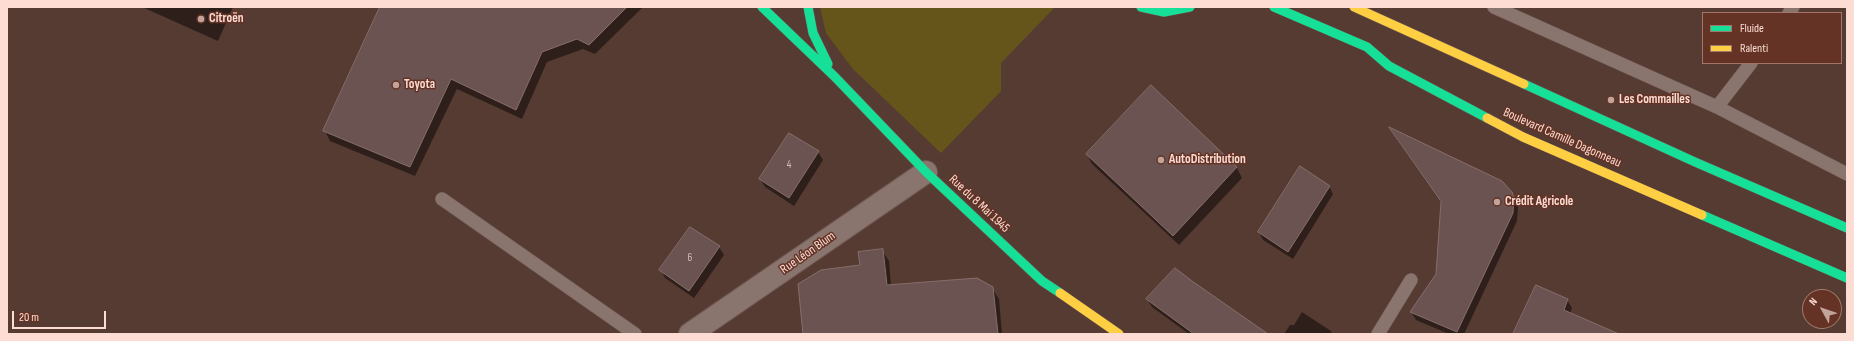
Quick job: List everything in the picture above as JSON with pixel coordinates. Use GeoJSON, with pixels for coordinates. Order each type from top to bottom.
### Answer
{"type":"FeatureCollection","features":[{"type":"Feature","properties":{"kind":"main road"},"geometry":{"type":"LineString","coordinates":[[762,7],[835,77]]}},
{"type":"Feature","properties":{"kind":"main road"},"geometry":{"type":"LineString","coordinates":[[808,7],[813,33],[835,77]]}},
{"type":"Feature","properties":{"kind":"main road"},"geometry":{"type":"LineString","coordinates":[[1140,7],[1164,12],[1190,7]]}},
{"type":"Feature","properties":{"kind":"main road","name":"Boulevard Camille Dagonneau"},"geometry":{"type":"LineString","coordinates":[[1274,7],[1367,47],[1389,66],[1523,137],[1847,278]]}},
{"type":"Feature","properties":{"kind":"main road"},"geometry":{"type":"LineString","coordinates":[[1354,7],[1695,162],[1847,228]]}},
{"type":"Feature","properties":{"kind":"main road","name":"Rue du 8 Mai 1945"},"geometry":{"type":"LineString","coordinates":[[835,77],[926,172],[1042,281],[1119,334]]}},
{"type":"Feature","properties":{"kind":"street","name":"Rue Léon Blum"},"geometry":{"type":"LineString","coordinates":[[690,334],[926,172]]}},
{"type":"Feature","properties":{"kind":"lane"},"geometry":{"type":"LineString","coordinates":[[1494,7],[1717,107],[1847,174]]}},
{"type":"Feature","properties":{"kind":"lane"},"geometry":{"type":"LineString","coordinates":[[1717,107],[1750,64]]}},
{"type":"Feature","properties":{"kind":"lane"},"geometry":{"type":"LineString","coordinates":[[442,199],[634,334]]}},
{"type":"Feature","properties":{"kind":"lane"},"geometry":{"type":"LineString","coordinates":[[1378,334],[1411,280]]}},
{"type":"Feature","properties":{"kind":"shaded area"},"geometry":{"type":"Polygon","coordinates":[[[820,7],[1055,7],[1001,63],[1001,91],[941,153],[853,69],[826,33],[820,7]]]}},
{"type":"Feature","properties":{"kind":"building","name":"Toyota"},"geometry":{"type":"Polygon","coordinates":[[[380,7],[627,7],[589,45],[577,39],[542,52],[516,110],[451,79],[410,167],[323,131],[380,7]]]}},
{"type":"Feature","properties":{"kind":"building","name":"AutoDistribution"},"geometry":{"type":"Polygon","coordinates":[[[1151,85],[1237,167],[1173,236],[1086,154],[1151,85]]]}},
{"type":"Feature","properties":{"kind":"building"},"geometry":{"type":"Polygon","coordinates":[[[1389,127],[1502,181],[1512,192],[1514,198],[1513,213],[1457,332],[1410,312],[1436,274],[1441,202],[1389,127]]]}},
{"type":"Feature","properties":{"kind":"building"},"geometry":{"type":"Polygon","coordinates":[[[789,133],[819,151],[789,198],[759,179],[789,133]]]}},
{"type":"Feature","properties":{"kind":"building"},"geometry":{"type":"Polygon","coordinates":[[[1300,166],[1330,186],[1288,252],[1258,232],[1300,166]]]}},
{"type":"Feature","properties":{"kind":"building"},"geometry":{"type":"Polygon","coordinates":[[[690,227],[720,246],[689,291],[659,270],[690,227]]]}},
{"type":"Feature","properties":{"kind":"building"},"geometry":{"type":"Polygon","coordinates":[[[883,249],[887,285],[977,278],[993,287],[998,334],[803,334],[798,284],[821,270],[860,265],[858,252],[883,249]]]}},
{"type":"Feature","properties":{"kind":"building"},"geometry":{"type":"Polygon","coordinates":[[[1175,268],[1268,334],[1194,334],[1146,299],[1175,268]]]}},
{"type":"Feature","properties":{"kind":"building"},"geometry":{"type":"Polygon","coordinates":[[[1536,285],[1568,299],[1564,310],[1619,334],[1513,334],[1536,285]]]}},
{"type":"Feature","properties":{"kind":"traffic: fast"},"geometry":{"type":"LineString","coordinates":[[762,7],[835,77],[926,172],[1042,281],[1060,293]]}},
{"type":"Feature","properties":{"kind":"traffic: fast"},"geometry":{"type":"LineString","coordinates":[[808,7],[813,33],[828,64]]}},
{"type":"Feature","properties":{"kind":"traffic: fast"},"geometry":{"type":"LineString","coordinates":[[1141,7],[1164,12],[1190,7]]}},
{"type":"Feature","properties":{"kind":"traffic: fast"},"geometry":{"type":"LineString","coordinates":[[1274,7],[1367,47],[1389,66],[1487,118]]}},
{"type":"Feature","properties":{"kind":"traffic: fast"},"geometry":{"type":"LineString","coordinates":[[1524,84],[1695,162],[1847,228]]}},
{"type":"Feature","properties":{"kind":"traffic: fast"},"geometry":{"type":"LineString","coordinates":[[1702,215],[1847,278]]}},
{"type":"Feature","properties":{"kind":"traffic: slow"},"geometry":{"type":"LineString","coordinates":[[1354,7],[1524,84]]}},
{"type":"Feature","properties":{"kind":"traffic: slow"},"geometry":{"type":"LineString","coordinates":[[1487,118],[1523,137],[1702,215]]}},
{"type":"Feature","properties":{"kind":"traffic: slow"},"geometry":{"type":"LineString","coordinates":[[1060,293],[1119,334]]}},
{"type":"Feature","properties":{"kind":"place","name":"Citroën"},"geometry":{"type":"Point","coordinates":[201,19]}},
{"type":"Feature","properties":{"kind":"place","name":"Toyota"},"geometry":{"type":"Point","coordinates":[396,85]}},
{"type":"Feature","properties":{"kind":"place","name":"Les Commailles"},"geometry":{"type":"Point","coordinates":[1611,100]}},
{"type":"Feature","properties":{"kind":"place","name":"AutoDistribution"},"geometry":{"type":"Point","coordinates":[1161,160]}},
{"type":"Feature","properties":{"kind":"place","name":"Crédit Agricole"},"geometry":{"type":"Point","coordinates":[1497,202]}}]}
